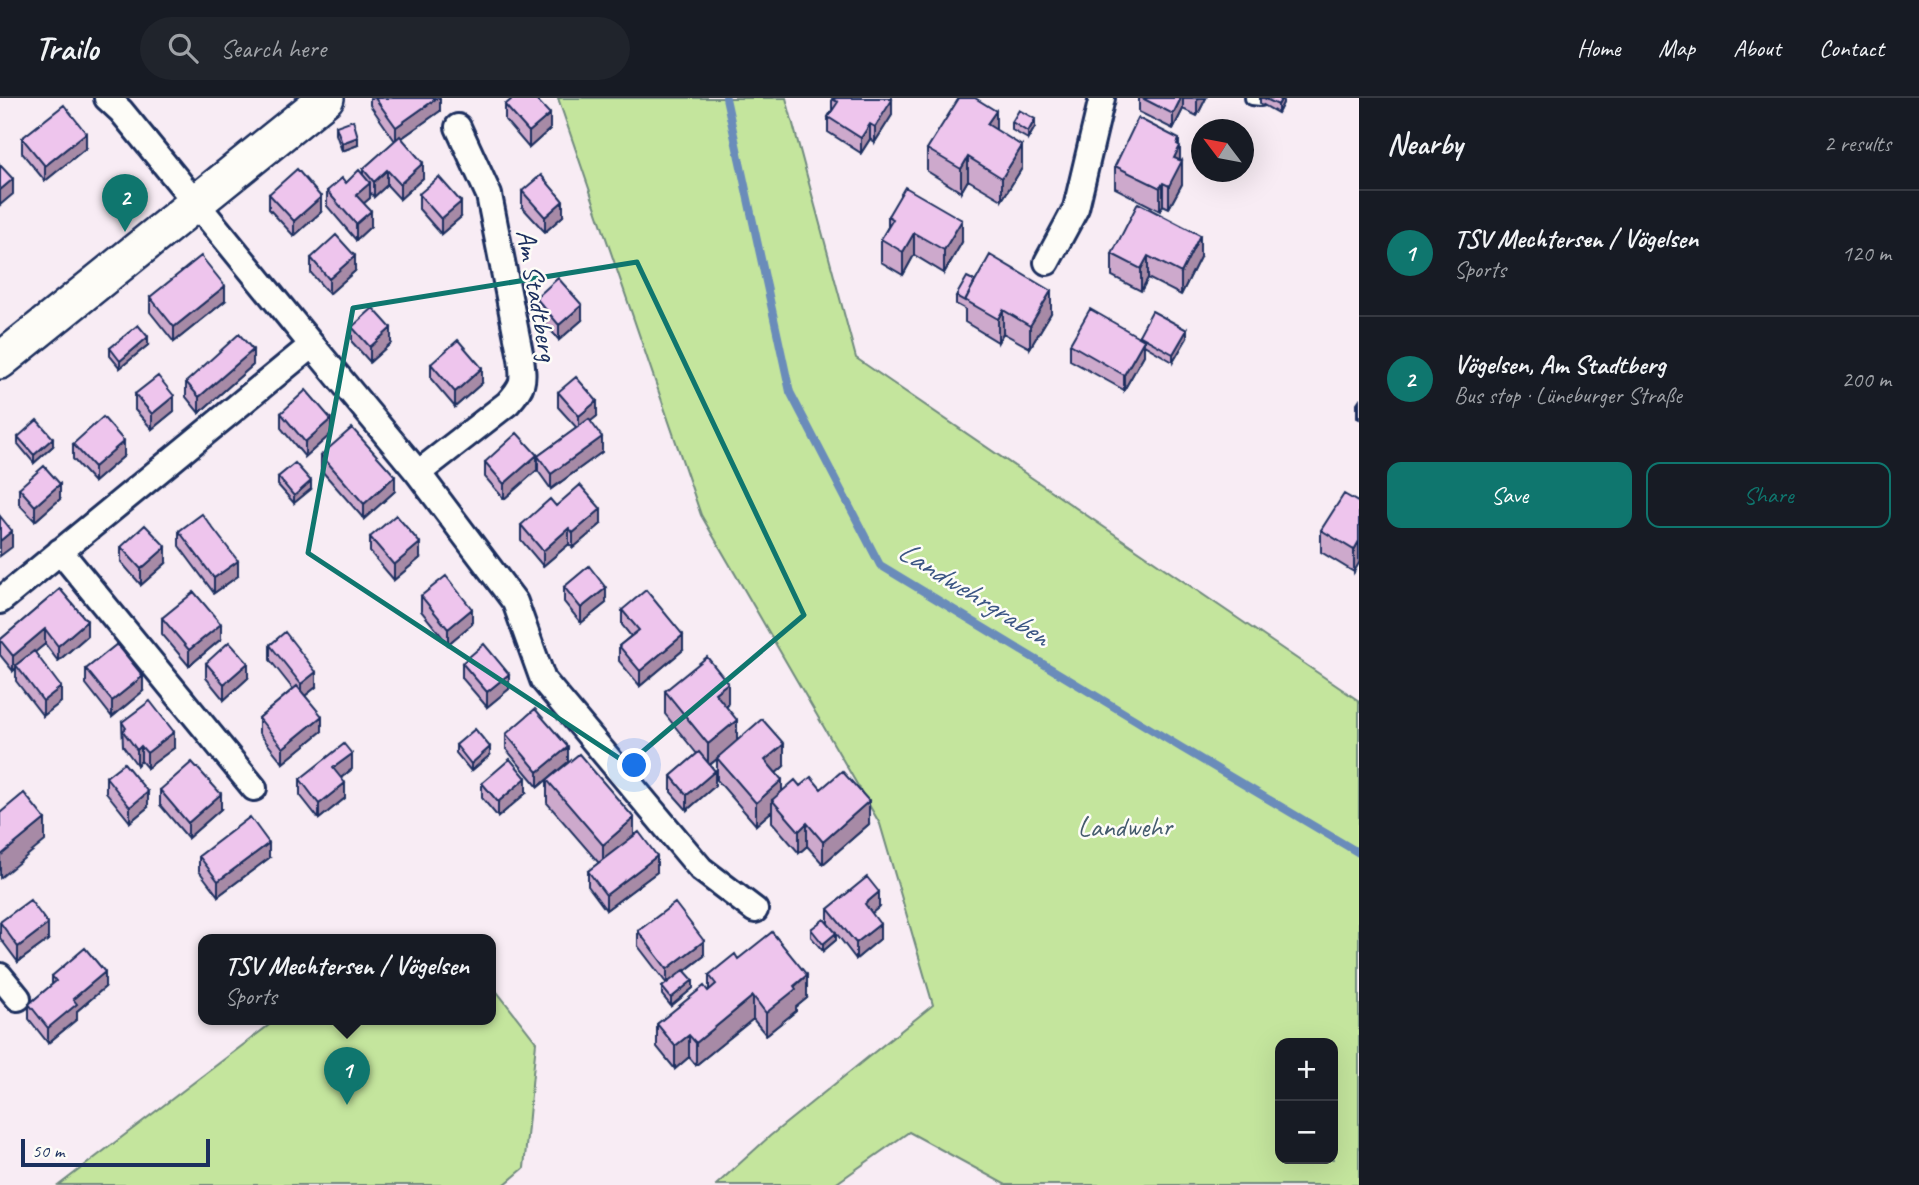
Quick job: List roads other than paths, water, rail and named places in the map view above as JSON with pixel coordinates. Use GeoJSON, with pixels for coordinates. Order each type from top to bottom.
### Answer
{"type":"FeatureCollection","features":[{"type":"Feature","properties":{"kind":"street"},"geometry":{"type":"LineString","coordinates":[[107,98],[121,111],[418,473],[515,602],[543,680],[701,869],[755,910]]}},
{"type":"Feature","properties":{"kind":"street"},"geometry":{"type":"LineString","coordinates":[[0,361],[326,98]]}},
{"type":"Feature","properties":{"kind":"street"},"geometry":{"type":"LineString","coordinates":[[1047,262],[1076,208],[1102,98]]}},
{"type":"Feature","properties":{"kind":"street","name":"Am Stadtberg"},"geometry":{"type":"LineString","coordinates":[[418,473],[508,403],[520,389],[523,377],[522,358],[489,195],[458,127]]}},
{"type":"Feature","properties":{"kind":"street"},"geometry":{"type":"LineString","coordinates":[[0,601],[312,345]]}},
{"type":"Feature","properties":{"kind":"street"},"geometry":{"type":"LineString","coordinates":[[60,551],[254,788]]}},
{"type":"Feature","properties":{"kind":"street"},"geometry":{"type":"LineString","coordinates":[[0,976],[18,998]]}},
{"type":"Feature","properties":{"kind":"waterway","name":"Landwehrgraben"},"geometry":{"type":"LineString","coordinates":[[726,98],[790,392],[880,565],[1359,853]]}},
{"type":"Feature","properties":{"kind":"place","name":"Vögelsen, Am Stadtberg"},"geometry":{"type":"Point","coordinates":[125,232]}},
{"type":"Feature","properties":{"kind":"place","name":"TSV Mechtersen / Vögelsen"},"geometry":{"type":"Point","coordinates":[347,1105]}},
{"type":"Feature","properties":{"kind":"park label","name":"Landwehr"},"geometry":{"type":"Point","coordinates":[1125,826]}}]}
